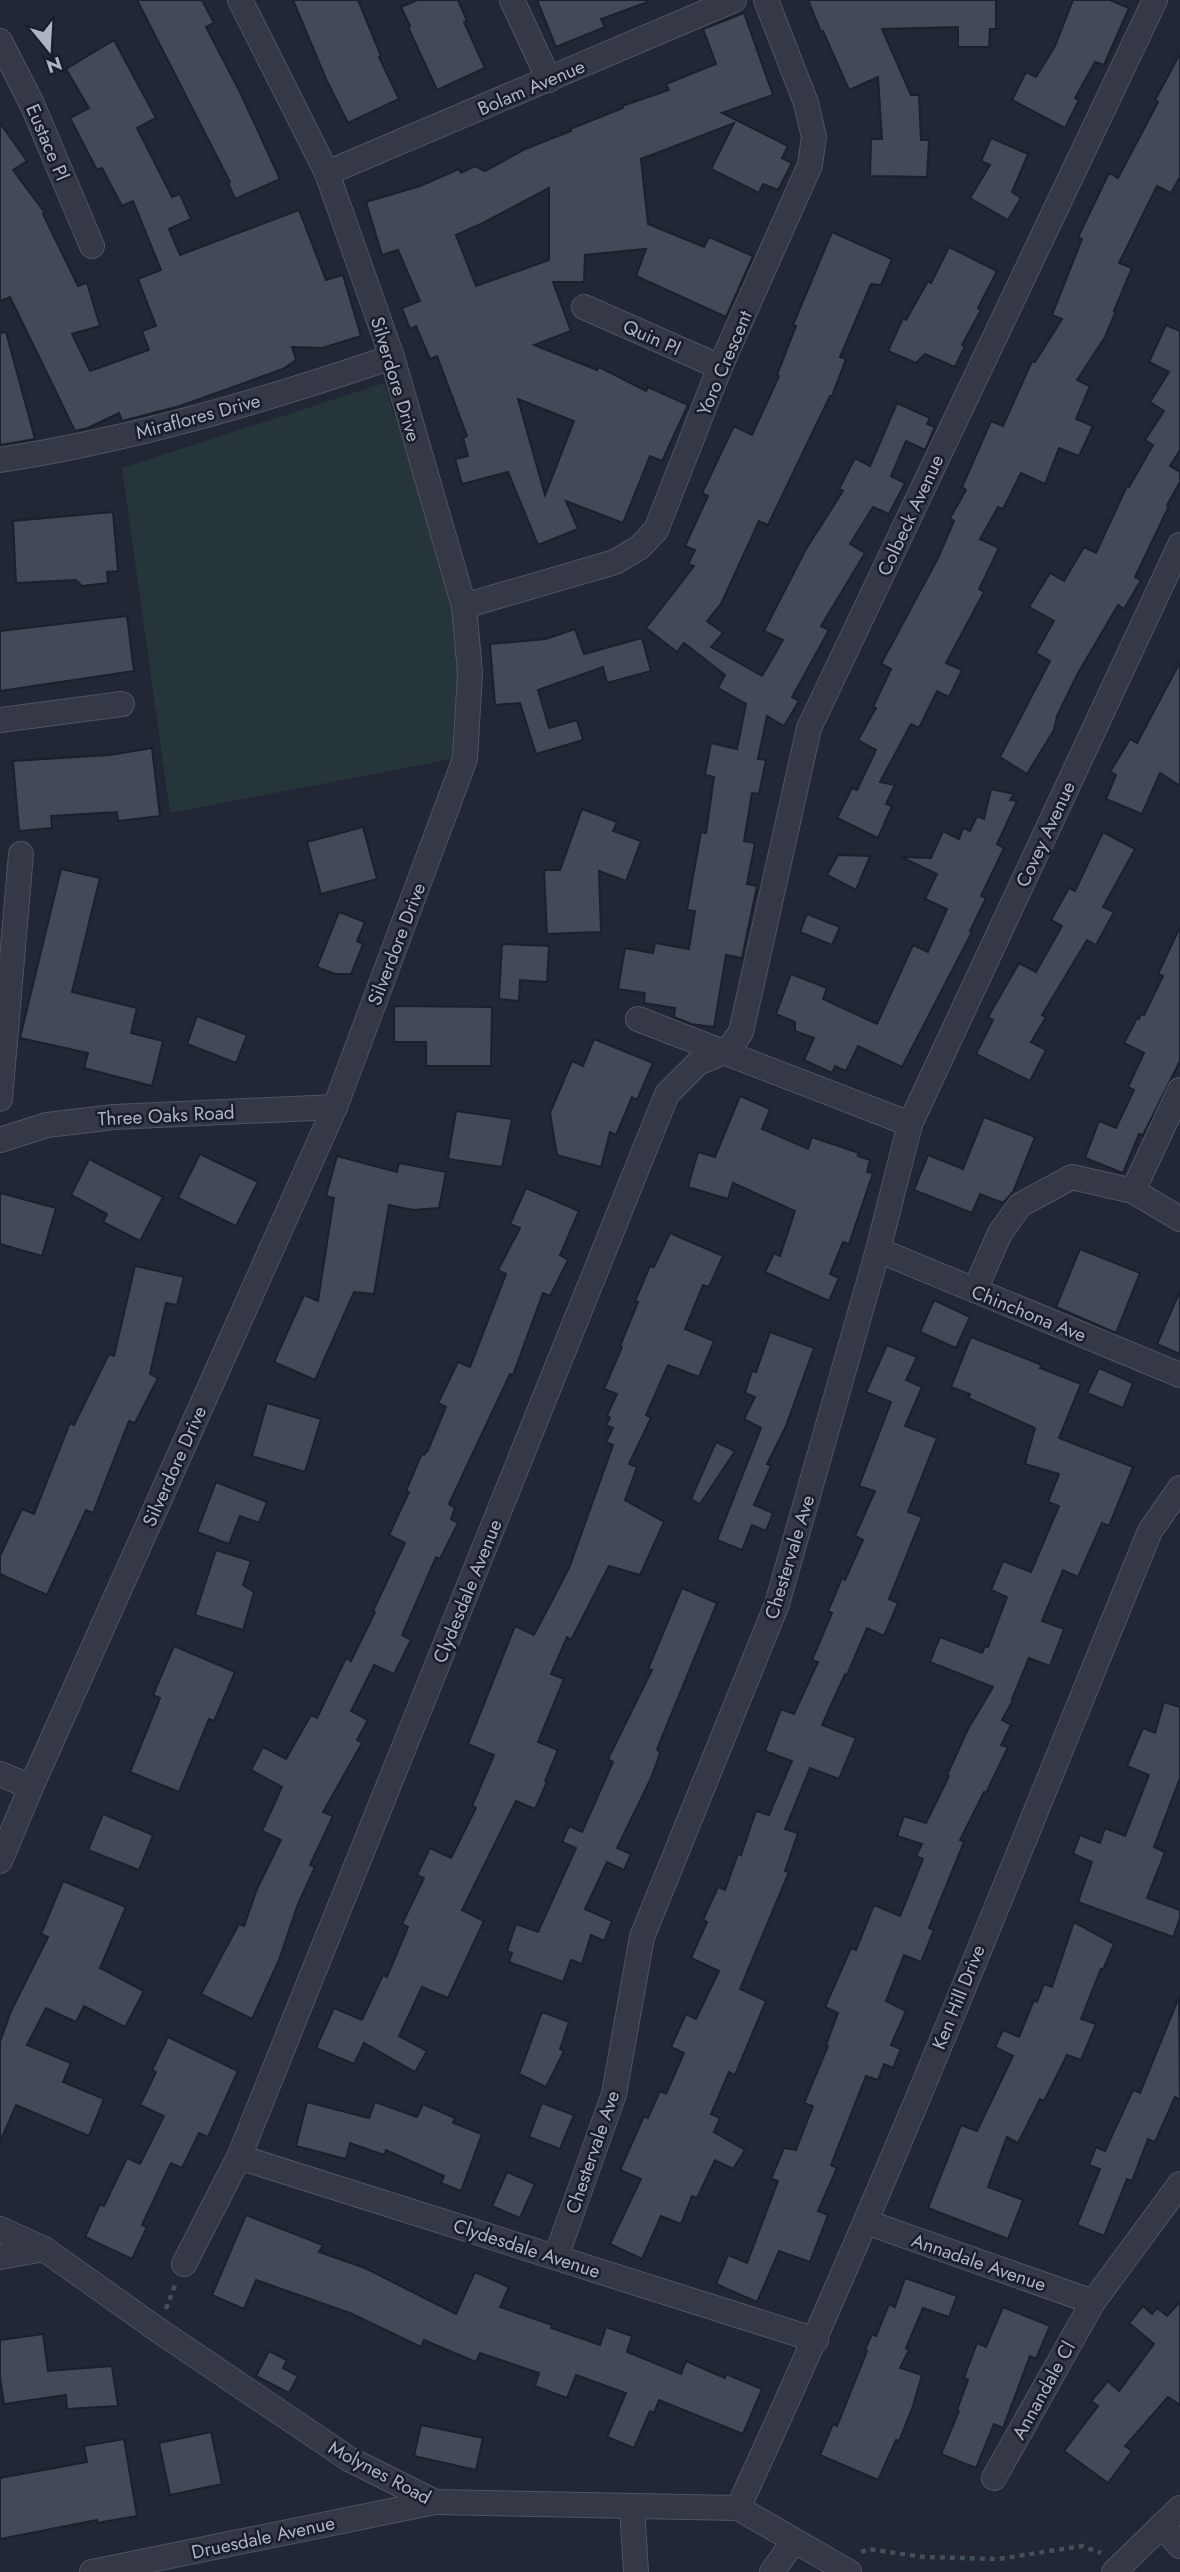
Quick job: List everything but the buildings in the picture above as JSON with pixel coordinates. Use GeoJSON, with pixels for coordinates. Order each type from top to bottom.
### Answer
{"type":"FeatureCollection","features":[{"type":"Feature","properties":{"kind":"street","name":"Silverdore Drive"},"geometry":{"type":"LineString","coordinates":[[0,1861],[335,1107],[465,759],[470,673],[464,606],[391,357],[327,173],[240,0]]}},
{"type":"Feature","properties":{"kind":"street"},"geometry":{"type":"LineString","coordinates":[[512,0],[549,80]]}},
{"type":"Feature","properties":{"kind":"street","name":"Bolam Avenue"},"geometry":{"type":"LineString","coordinates":[[327,173],[734,0]]}},
{"type":"Feature","properties":{"kind":"street","name":"Yoro Crescent"},"geometry":{"type":"LineString","coordinates":[[464,606],[615,562],[640,547],[656,530],[720,367],[810,165],[814,137],[806,103],[766,0]]}},
{"type":"Feature","properties":{"kind":"street","name":"Colbeck Avenue"},"geometry":{"type":"LineString","coordinates":[[727,1051],[741,1032],[809,728],[1155,0]]}},
{"type":"Feature","properties":{"kind":"street","name":"Eustace Pl"},"geometry":{"type":"LineString","coordinates":[[0,41],[32,104],[92,246]]}},
{"type":"Feature","properties":{"kind":"street","name":"Quin Pl"},"geometry":{"type":"LineString","coordinates":[[584,307],[720,367]]}},
{"type":"Feature","properties":{"kind":"street","name":"Miraflores Drive"},"geometry":{"type":"LineString","coordinates":[[0,460],[104,441],[189,420],[297,390],[391,357]]}},
{"type":"Feature","properties":{"kind":"street","name":"Covey Avenue"},"geometry":{"type":"LineString","coordinates":[[910,1124],[1180,544]]}},
{"type":"Feature","properties":{"kind":"street"},"geometry":{"type":"LineString","coordinates":[[0,720],[122,704]]}},
{"type":"Feature","properties":{"kind":"street"},"geometry":{"type":"LineString","coordinates":[[0,1098],[21,854]]}},
{"type":"Feature","properties":{"kind":"street"},"geometry":{"type":"LineString","coordinates":[[638,1019],[727,1051],[910,1124]]}},
{"type":"Feature","properties":{"kind":"street","name":"Clydesdale Avenue"},"geometry":{"type":"LineString","coordinates":[[184,2264],[239,2157],[667,1094],[698,1063],[727,1051]]}},
{"type":"Feature","properties":{"kind":"street"},"geometry":{"type":"LineString","coordinates":[[1133,1191],[1180,1090]]}},
{"type":"Feature","properties":{"kind":"street","name":"Three Oaks Road"},"geometry":{"type":"LineString","coordinates":[[0,1140],[47,1125],[114,1117],[335,1107]]}},
{"type":"Feature","properties":{"kind":"street","name":"Chestervale Ave"},"geometry":{"type":"LineString","coordinates":[[556,2257],[614,2094],[642,1937],[777,1604],[878,1250],[910,1124]]}},
{"type":"Feature","properties":{"kind":"street"},"geometry":{"type":"LineString","coordinates":[[975,1290],[1000,1233],[1020,1205],[1072,1177],[1133,1191],[1180,1219]]}},
{"type":"Feature","properties":{"kind":"street","name":"Chinchona Ave"},"geometry":{"type":"LineString","coordinates":[[878,1250],[1180,1375]]}},
{"type":"Feature","properties":{"kind":"street","name":"Ken Hill Drive"},"geometry":{"type":"LineString","coordinates":[[738,2508],[816,2340],[866,2222],[1150,1531],[1180,1488]]}},
{"type":"Feature","properties":{"kind":"street"},"geometry":{"type":"LineString","coordinates":[[0,1774],[31,1787]]}},
{"type":"Feature","properties":{"kind":"street","name":"Clydesdale Avenue"},"geometry":{"type":"LineString","coordinates":[[239,2157],[816,2340]]}},
{"type":"Feature","properties":{"kind":"street","name":"Annandale Cl"},"geometry":{"type":"LineString","coordinates":[[993,2478],[1093,2302],[1180,2184]]}},
{"type":"Feature","properties":{"kind":"street","name":"Annadale Avenue"},"geometry":{"type":"LineString","coordinates":[[866,2222],[1093,2302]]}},
{"type":"Feature","properties":{"kind":"street","name":"Molynes Road"},"geometry":{"type":"LineString","coordinates":[[0,2229],[44,2249],[349,2459],[435,2502],[738,2508],[839,2566]]}},
{"type":"Feature","properties":{"kind":"street"},"geometry":{"type":"LineString","coordinates":[[0,2257],[44,2249]]}},
{"type":"Feature","properties":{"kind":"street","name":"Druesdale Avenue"},"geometry":{"type":"LineString","coordinates":[[92,2572],[435,2502]]}},
{"type":"Feature","properties":{"kind":"street"},"geometry":{"type":"LineString","coordinates":[[632,2506],[636,2572]]}},
{"type":"Feature","properties":{"kind":"street"},"geometry":{"type":"LineString","coordinates":[[1120,2566],[1180,2508]]}},
{"type":"Feature","properties":{"kind":"street"},"geometry":{"type":"LineString","coordinates":[[1162,2525],[1180,2546]]}},
{"type":"Feature","properties":{"kind":"street"},"geometry":{"type":"LineString","coordinates":[[772,2572],[794,2541]]}},
{"type":"Feature","properties":{"kind":"path"},"geometry":{"type":"LineString","coordinates":[[158,2330],[184,2264]]}},
{"type":"Feature","properties":{"kind":"path"},"geometry":{"type":"LineString","coordinates":[[839,2566],[869,2549],[923,2557],[998,2559],[1082,2546],[1120,2566]]}},
{"type":"Feature","properties":{"kind":"shaded area"},"geometry":{"type":"Polygon","coordinates":[[[384,383],[455,604],[461,672],[457,758],[170,813],[122,468],[384,383]]]}}]}
